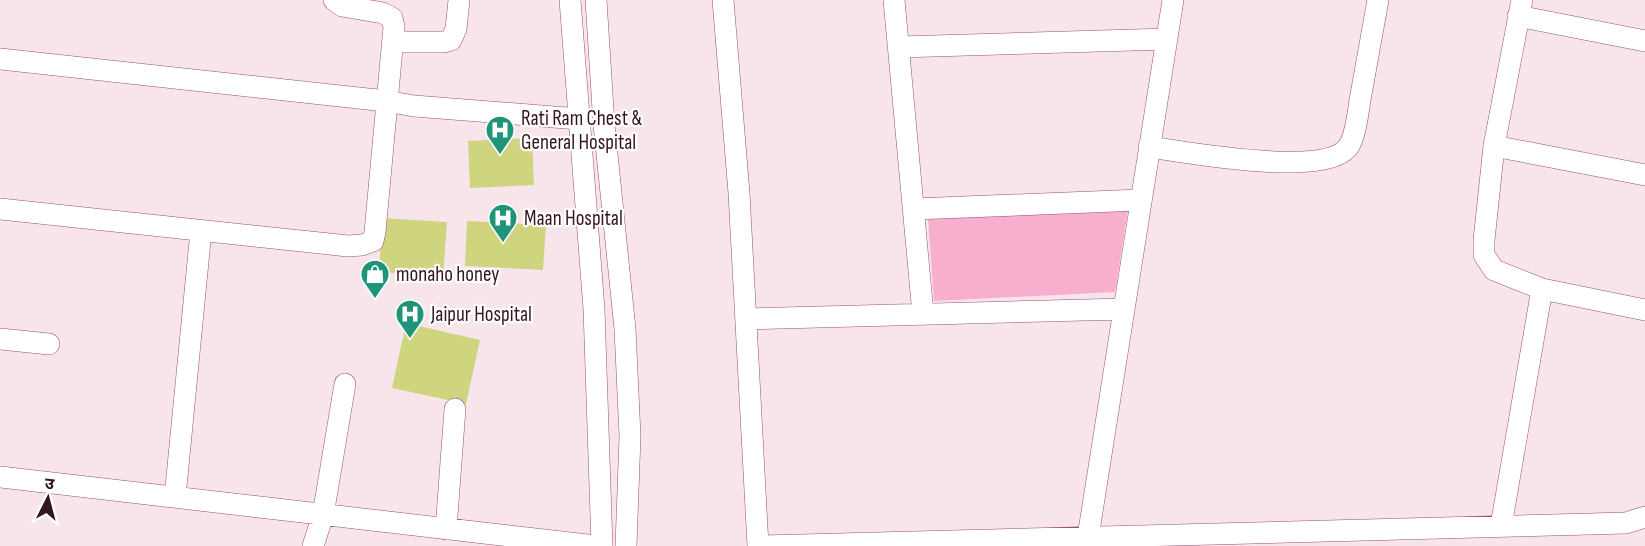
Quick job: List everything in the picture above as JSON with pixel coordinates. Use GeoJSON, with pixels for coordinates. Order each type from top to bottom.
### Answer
{"type":"FeatureCollection","features":[{"type":"Feature","properties":{"kind":"street"},"geometry":{"type":"LineString","coordinates":[[0,209],[348,246],[362,246],[373,241],[394,27],[392,18],[383,13],[342,6],[334,0]]}},
{"type":"Feature","properties":{"kind":"street"},"geometry":{"type":"LineString","coordinates":[[394,42],[451,40],[456,29],[459,0]]}},
{"type":"Feature","properties":{"kind":"street"},"geometry":{"type":"LineString","coordinates":[[570,0],[594,309],[602,546]]}},
{"type":"Feature","properties":{"kind":"street"},"geometry":{"type":"LineString","coordinates":[[596,0],[604,125],[625,329],[630,436],[626,546]]}},
{"type":"Feature","properties":{"kind":"street"},"geometry":{"type":"LineString","coordinates":[[723,0],[739,193],[758,546]]}},
{"type":"Feature","properties":{"kind":"street"},"geometry":{"type":"LineString","coordinates":[[894,0],[923,314]]}},
{"type":"Feature","properties":{"kind":"street"},"geometry":{"type":"LineString","coordinates":[[1088,537],[1173,0]]}},
{"type":"Feature","properties":{"kind":"street"},"geometry":{"type":"LineString","coordinates":[[1149,147],[1249,161],[1313,161],[1339,156],[1350,145],[1356,123],[1378,0]]}},
{"type":"Feature","properties":{"kind":"street"},"geometry":{"type":"LineString","coordinates":[[1645,41],[1520,8],[1494,146],[1484,240],[1484,255],[1494,270],[1542,290],[1645,310]]}},
{"type":"Feature","properties":{"kind":"street"},"geometry":{"type":"LineString","coordinates":[[899,47],[1167,39]]}},
{"type":"Feature","properties":{"kind":"street"},"geometry":{"type":"LineString","coordinates":[[0,59],[386,101],[414,106],[579,119]]}},
{"type":"Feature","properties":{"kind":"street"},"geometry":{"type":"LineString","coordinates":[[1494,146],[1645,175]]}},
{"type":"Feature","properties":{"kind":"street"},"geometry":{"type":"LineString","coordinates":[[914,209],[1141,200]]}},
{"type":"Feature","properties":{"kind":"street"},"geometry":{"type":"LineString","coordinates":[[175,498],[201,231]]}},
{"type":"Feature","properties":{"kind":"street"},"geometry":{"type":"LineString","coordinates":[[1501,526],[1542,290]]}},
{"type":"Feature","properties":{"kind":"street"},"geometry":{"type":"LineString","coordinates":[[746,319],[1124,309]]}},
{"type":"Feature","properties":{"kind":"street"},"geometry":{"type":"LineString","coordinates":[[0,339],[49,344]]}},
{"type":"Feature","properties":{"kind":"street"},"geometry":{"type":"LineString","coordinates":[[313,546],[323,515],[345,384]]}},
{"type":"Feature","properties":{"kind":"street"},"geometry":{"type":"LineString","coordinates":[[455,409],[456,535]]}},
{"type":"Feature","properties":{"kind":"street"},"geometry":{"type":"LineString","coordinates":[[0,477],[323,515],[456,535],[596,546]]}},
{"type":"Feature","properties":{"kind":"street"},"geometry":{"type":"LineString","coordinates":[[762,546],[1626,523],[1645,517]]}},
{"type":"Feature","properties":{"kind":"shaded area"},"geometry":{"type":"Polygon","coordinates":[[[1128,209],[1115,292],[934,301],[928,219],[1128,209]]]}},
{"type":"Feature","properties":{"kind":"building"},"geometry":{"type":"Polygon","coordinates":[[[532,138],[534,185],[470,188],[468,141],[532,138]]]}},
{"type":"Feature","properties":{"kind":"building"},"geometry":{"type":"Polygon","coordinates":[[[382,218],[447,222],[443,276],[379,272],[382,218]]]}},
{"type":"Feature","properties":{"kind":"building"},"geometry":{"type":"Polygon","coordinates":[[[467,221],[546,225],[543,270],[465,266],[467,221]]]}},
{"type":"Feature","properties":{"kind":"building"},"geometry":{"type":"Polygon","coordinates":[[[406,323],[480,340],[466,404],[392,388],[406,323]]]}},
{"type":"Feature","properties":{"kind":"place","name":"Rati Ram Chest & General Hospital"},"geometry":{"type":"Point","coordinates":[500,156]}},
{"type":"Feature","properties":{"kind":"place","name":"Maan Hospital"},"geometry":{"type":"Point","coordinates":[503,244]}},
{"type":"Feature","properties":{"kind":"place","name":"monaho honey"},"geometry":{"type":"Point","coordinates":[375,300]}},
{"type":"Feature","properties":{"kind":"place","name":"Jaipur Hospital"},"geometry":{"type":"Point","coordinates":[410,340]}}]}
